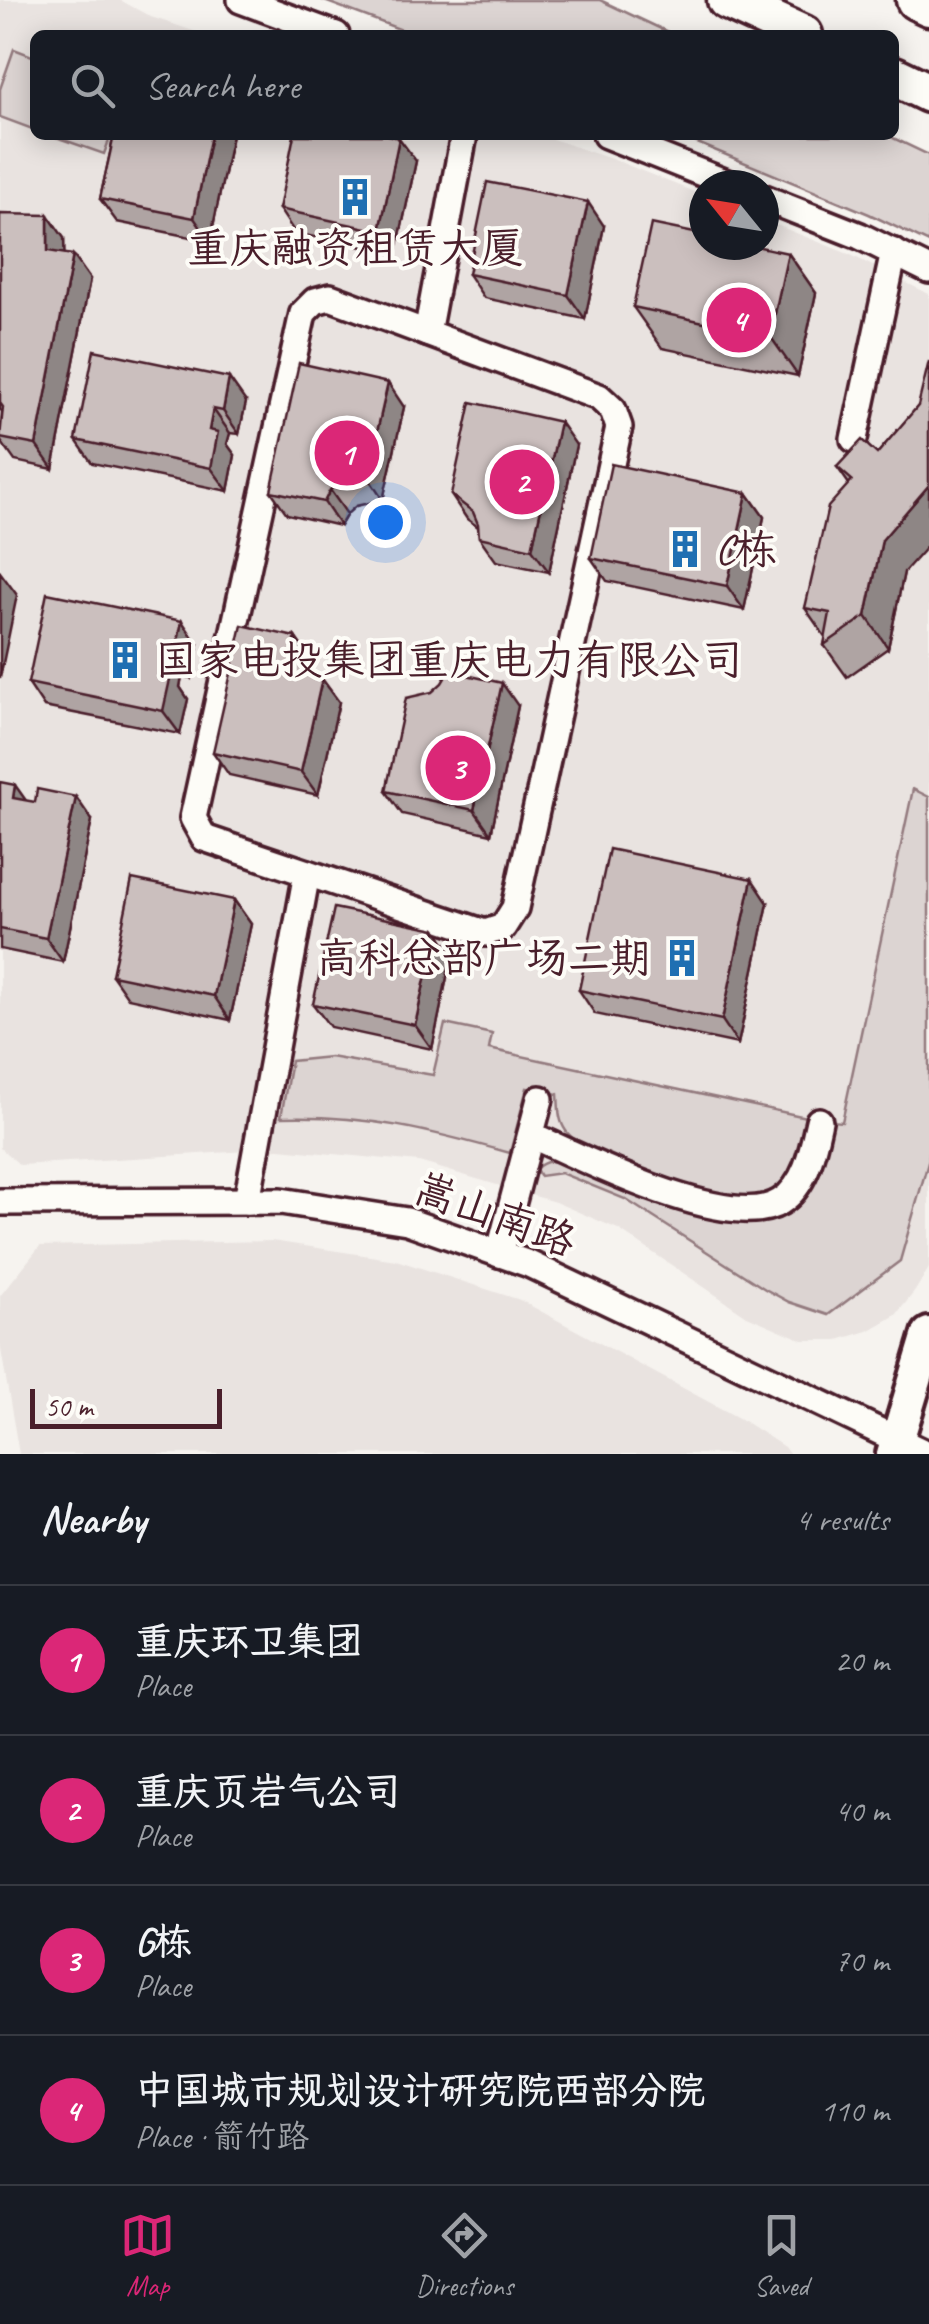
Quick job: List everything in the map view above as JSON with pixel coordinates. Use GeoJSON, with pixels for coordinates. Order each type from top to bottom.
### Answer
{"type":"FeatureCollection","features":[{"type":"Feature","properties":{"kind":"highway"},"geometry":{"type":"LineString","coordinates":[[726,0],[792,30]]}},
{"type":"Feature","properties":{"kind":"highway"},"geometry":{"type":"LineString","coordinates":[[916,0],[928,2]]}},
{"type":"Feature","properties":{"kind":"highway"},"geometry":{"type":"LineString","coordinates":[[899,79],[929,94]]}},
{"type":"Feature","properties":{"kind":"main road"},"geometry":{"type":"LineString","coordinates":[[896,1446],[929,1334]]}},
{"type":"Feature","properties":{"kind":"street"},"geometry":{"type":"LineString","coordinates":[[241,0],[322,30]]}},
{"type":"Feature","properties":{"kind":"street"},"geometry":{"type":"LineString","coordinates":[[427,333],[463,140]]}},
{"type":"Feature","properties":{"kind":"street"},"geometry":{"type":"LineString","coordinates":[[619,140],[694,170]]}},
{"type":"Feature","properties":{"kind":"street"},"geometry":{"type":"LineString","coordinates":[[779,204],[929,270]]}},
{"type":"Feature","properties":{"kind":"street"},"geometry":{"type":"LineString","coordinates":[[854,439],[894,252]]}},
{"type":"Feature","properties":{"kind":"street"},"geometry":{"type":"LineString","coordinates":[[330,297],[427,333],[599,397],[613,410],[620,426],[516,908],[503,927],[485,932],[204,838],[193,818],[302,314],[314,301],[330,297]]}},
{"type":"Feature","properties":{"kind":"street"},"geometry":{"type":"LineString","coordinates":[[248,1201],[308,873]]}},
{"type":"Feature","properties":{"kind":"street"},"geometry":{"type":"LineString","coordinates":[[500,1254],[540,1099]]}},
{"type":"Feature","properties":{"kind":"street"},"geometry":{"type":"LineString","coordinates":[[531,1135],[664,1194],[758,1210],[778,1204],[791,1193],[812,1156],[820,1121]]}},
{"type":"Feature","properties":{"kind":"street","name":"嵩山南路"},"geometry":{"type":"LineString","coordinates":[[0,1202],[280,1200],[407,1222],[529,1264],[896,1446],[928,1454]]}},
{"type":"Feature","properties":{"kind":"shaded area"},"geometry":{"type":"Polygon","coordinates":[[[0,0],[120,0],[151,17],[191,30],[30,30],[30,140],[556,140],[689,190],[689,260],[779,260],[779,226],[851,255],[929,294],[929,1268],[896,1315],[868,1331],[838,1340],[803,1340],[747,1316],[618,1229],[555,1202],[419,1162],[279,1149],[20,1165],[0,1148],[0,0]]]}},
{"type":"Feature","properties":{"kind":"shaded area"},"geometry":{"type":"Polygon","coordinates":[[[322,0],[600,0],[663,30],[402,30],[322,0]]]}},
{"type":"Feature","properties":{"kind":"shaded area"},"geometry":{"type":"Polygon","coordinates":[[[14,49],[30,55],[30,128],[0,117],[0,89],[14,49]]]}},
{"type":"Feature","properties":{"kind":"shaded area"},"geometry":{"type":"Polygon","coordinates":[[[64,140],[109,140],[104,154],[64,140]]]}},
{"type":"Feature","properties":{"kind":"shaded area"},"geometry":{"type":"Polygon","coordinates":[[[690,140],[898,140],[929,155],[929,243],[779,177],[779,170],[763,170],[690,140]]]}},
{"type":"Feature","properties":{"kind":"shaded area"},"geometry":{"type":"Polygon","coordinates":[[[913,789],[929,797],[929,1159],[900,1261],[828,1315],[765,1289],[625,1199],[561,1173],[540,1176],[536,1169],[543,1164],[569,1163],[680,1208],[743,1221],[770,1220],[800,1204],[819,1171],[831,1121],[842,1122],[913,789]]]}},
{"type":"Feature","properties":{"kind":"shaded area"},"geometry":{"type":"Polygon","coordinates":[[[445,1024],[492,1034],[489,1049],[806,1117],[793,1168],[782,1186],[756,1196],[730,1195],[665,1180],[632,1169],[580,1143],[563,1127],[558,1094],[527,1088],[510,1153],[397,1126],[340,1118],[281,1117],[291,1061],[330,1057],[433,1075],[445,1024]]]}},
{"type":"Feature","properties":{"kind":"shaded area"},"geometry":{"type":"Polygon","coordinates":[[[272,1241],[396,1260],[520,1300],[744,1421],[789,1454],[19,1454],[0,1344],[0,1296],[40,1246],[272,1241]]]}},
{"type":"Feature","properties":{"kind":"building"},"geometry":{"type":"Polygon","coordinates":[[[113,140],[210,140],[194,218],[100,199],[113,140]]]}},
{"type":"Feature","properties":{"kind":"building","name":"重庆融资租赁大厦"},"geometry":{"type":"Polygon","coordinates":[[[293,140],[399,140],[380,231],[279,209],[293,140]]]}},
{"type":"Feature","properties":{"kind":"building"},"geometry":{"type":"Polygon","coordinates":[[[487,182],[588,202],[568,295],[468,274],[487,182]]]}},
{"type":"Feature","properties":{"kind":"building"},"geometry":{"type":"Polygon","coordinates":[[[0,214],[48,215],[48,251],[73,255],[36,445],[0,438],[0,214]]]}},
{"type":"Feature","properties":{"kind":"building"},"geometry":{"type":"Polygon","coordinates":[[[651,224],[689,232],[689,260],[779,260],[779,251],[788,253],[770,336],[633,307],[651,224]]]}},
{"type":"Feature","properties":{"kind":"building"},"geometry":{"type":"Polygon","coordinates":[[[94,350],[229,378],[223,411],[213,409],[209,430],[218,432],[211,468],[76,440],[94,350]]]}},
{"type":"Feature","properties":{"kind":"building"},"geometry":{"type":"Polygon","coordinates":[[[929,361],[929,485],[882,540],[866,616],[824,645],[830,613],[805,608],[828,507],[852,480],[837,467],[862,440],[877,454],[918,406],[929,361]]]}},
{"type":"Feature","properties":{"kind":"building"},"geometry":{"type":"Polygon","coordinates":[[[299,363],[388,383],[367,476],[340,482],[324,502],[271,491],[299,363]]]}},
{"type":"Feature","properties":{"kind":"building"},"geometry":{"type":"Polygon","coordinates":[[[471,402],[560,422],[532,549],[479,537],[473,512],[451,495],[471,402]]]}},
{"type":"Feature","properties":{"kind":"building","name":"C栋"},"geometry":{"type":"Polygon","coordinates":[[[611,464],[747,493],[727,586],[591,558],[611,464]]]}},
{"type":"Feature","properties":{"kind":"building","name":"国家电投集团重庆电力有限公司"},"geometry":{"type":"Polygon","coordinates":[[[47,593],[182,621],[175,654],[166,652],[161,673],[171,675],[163,711],[28,683],[47,593]]]}},
{"type":"Feature","properties":{"kind":"building"},"geometry":{"type":"Polygon","coordinates":[[[242,625],[295,637],[295,650],[301,662],[322,679],[301,772],[213,752],[242,625]]]}},
{"type":"Feature","properties":{"kind":"building"},"geometry":{"type":"Polygon","coordinates":[[[449,671],[502,683],[474,810],[386,791],[406,698],[432,692],[449,671]]]}},
{"type":"Feature","properties":{"kind":"building"},"geometry":{"type":"Polygon","coordinates":[[[0,782],[15,785],[13,798],[35,802],[37,789],[76,797],[46,938],[0,929],[0,782]]]}},
{"type":"Feature","properties":{"kind":"building","name":"高科总部广场二期"},"geometry":{"type":"Polygon","coordinates":[[[609,849],[752,879],[722,1020],[579,990],[609,849]]]}},
{"type":"Feature","properties":{"kind":"building"},"geometry":{"type":"Polygon","coordinates":[[[132,879],[234,900],[214,996],[112,975],[132,879]]]}},
{"type":"Feature","properties":{"kind":"building"},"geometry":{"type":"Polygon","coordinates":[[[334,908],[436,929],[415,1025],[313,1004],[334,908]]]}},
{"type":"Feature","properties":{"kind":"place","name":"重庆融资租赁大厦"},"geometry":{"type":"Point","coordinates":[355,197]}},
{"type":"Feature","properties":{"kind":"place","name":"中国城市规划设计研究院西部分院"},"geometry":{"type":"Point","coordinates":[739,320]}},
{"type":"Feature","properties":{"kind":"place","name":"重庆环卫集团"},"geometry":{"type":"Point","coordinates":[347,453]}},
{"type":"Feature","properties":{"kind":"place","name":"重庆页岩气公司"},"geometry":{"type":"Point","coordinates":[522,482]}},
{"type":"Feature","properties":{"kind":"place","name":"C栋"},"geometry":{"type":"Point","coordinates":[685,549]}},
{"type":"Feature","properties":{"kind":"place","name":"国家电投集团重庆电力有限公司"},"geometry":{"type":"Point","coordinates":[125,660]}},
{"type":"Feature","properties":{"kind":"place","name":"G栋"},"geometry":{"type":"Point","coordinates":[458,768]}},
{"type":"Feature","properties":{"kind":"place","name":"高科总部广场二期"},"geometry":{"type":"Point","coordinates":[682,958]}}]}
